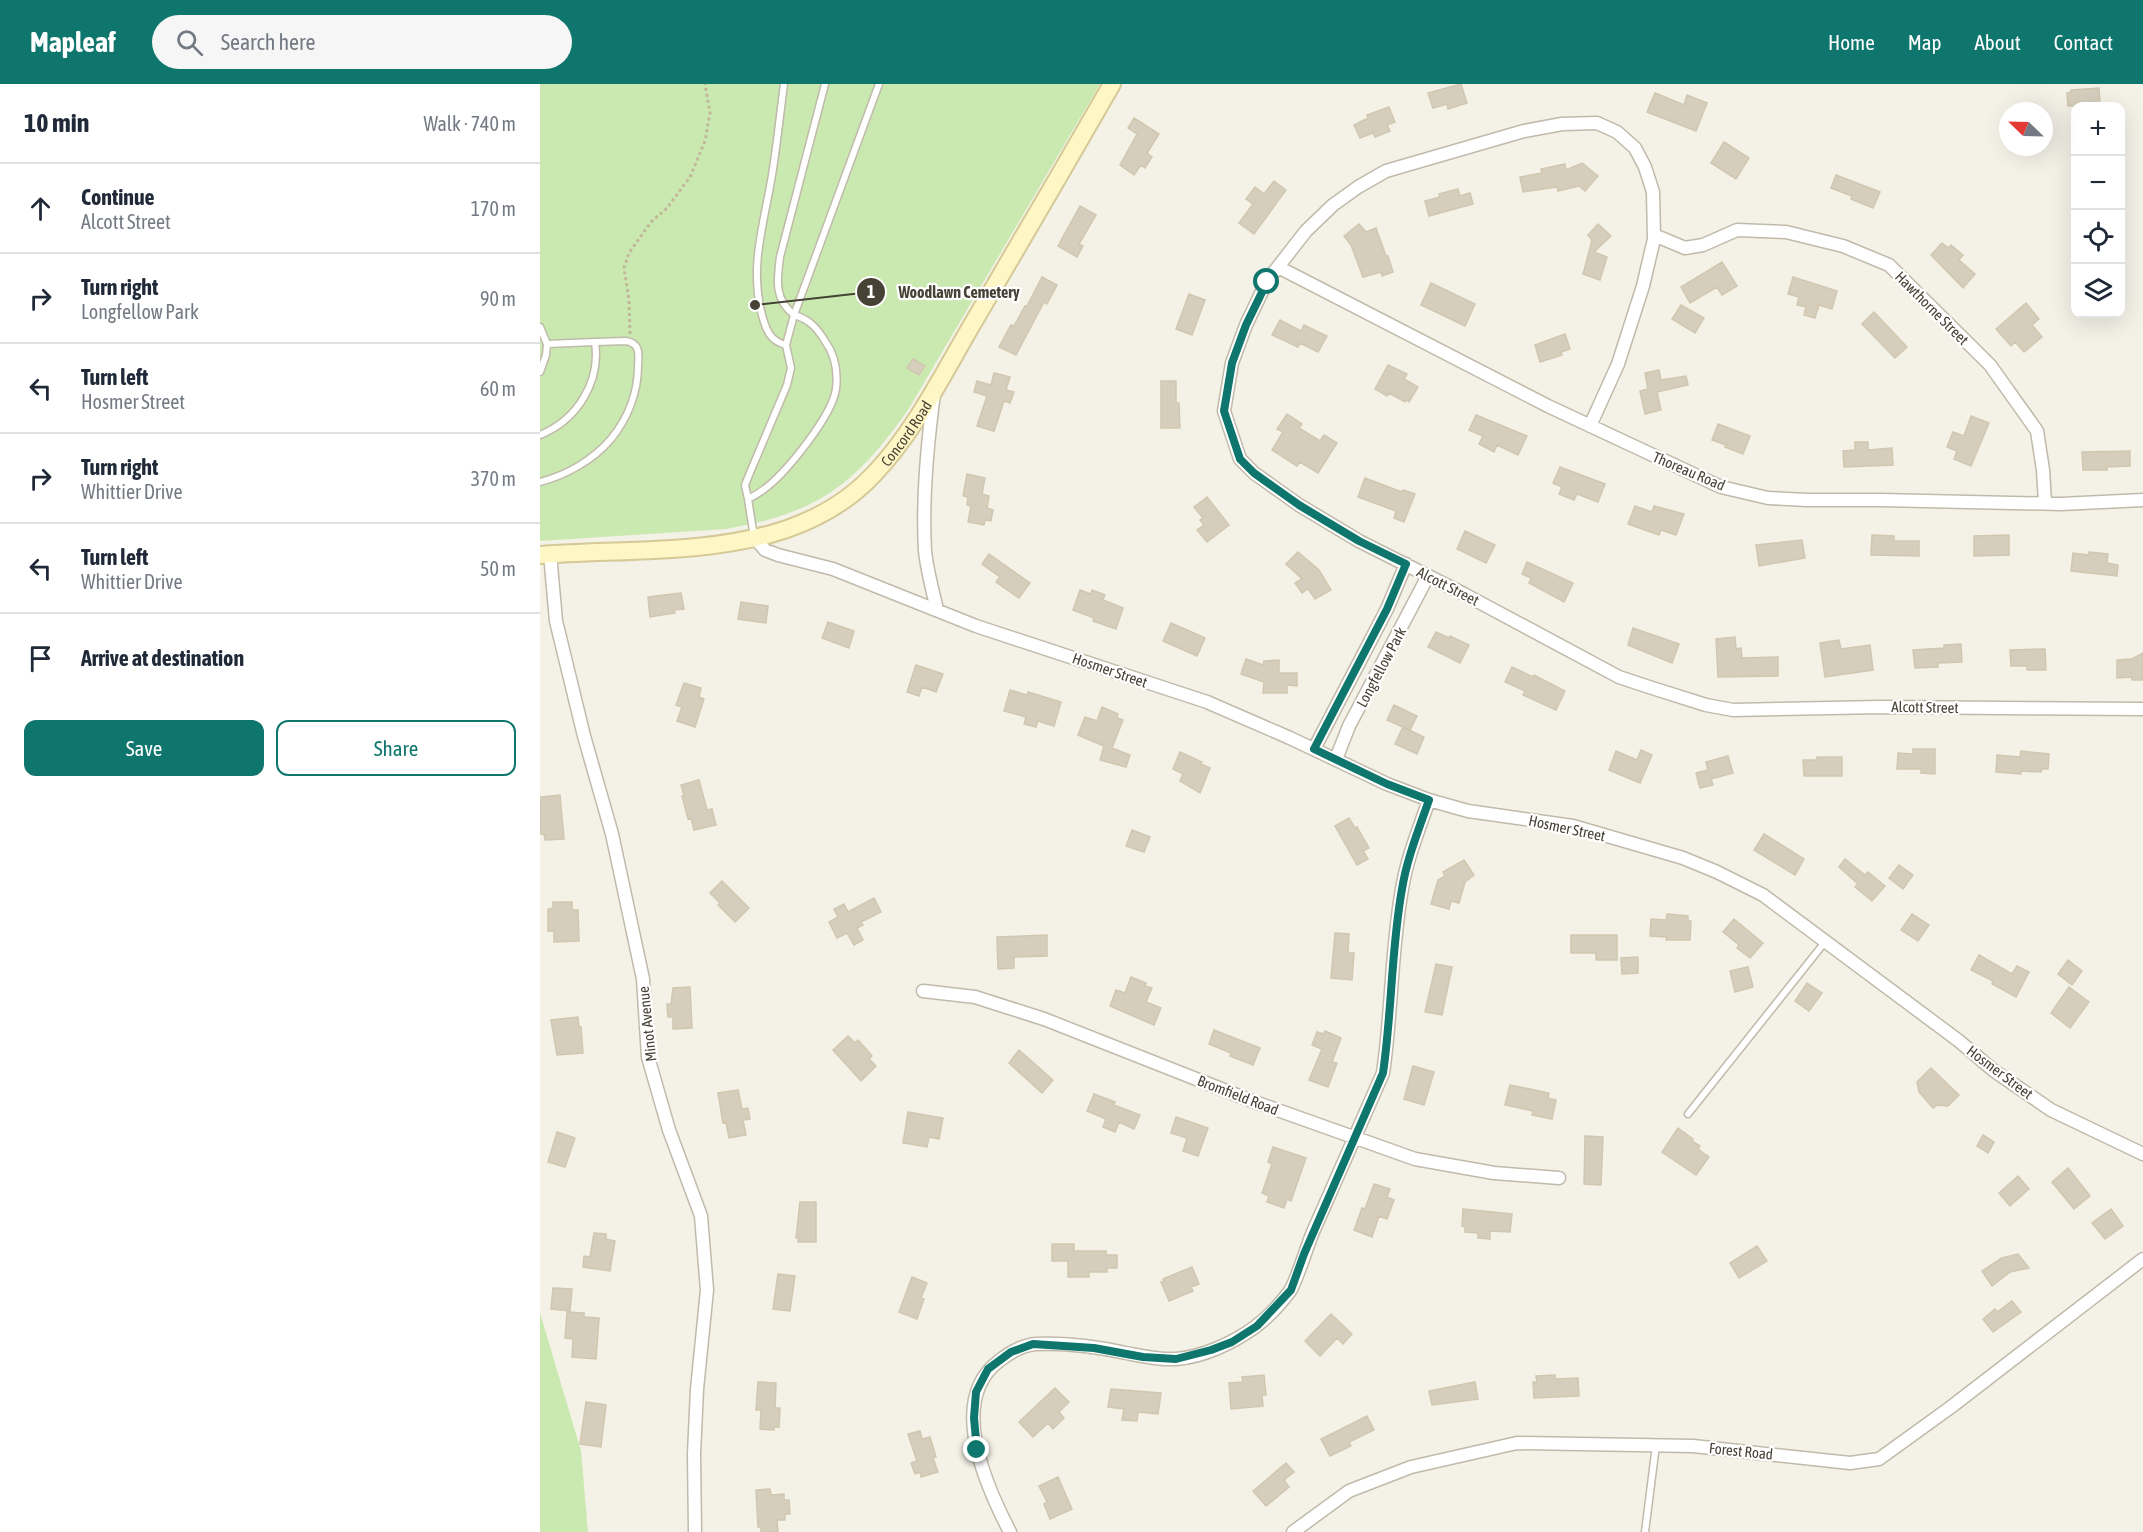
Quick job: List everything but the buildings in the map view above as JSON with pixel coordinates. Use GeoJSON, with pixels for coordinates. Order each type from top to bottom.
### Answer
{"type":"FeatureCollection","features":[{"type":"Feature","properties":{"kind":"street","name":"Concord Road"},"geometry":{"type":"LineString","coordinates":[[545,554],[696,546],[754,538],[814,518],[835,507],[858,490],[897,447],[935,387],[1112,84]]}},
{"type":"Feature","properties":{"kind":"street","name":"Alcott Street"},"geometry":{"type":"LineString","coordinates":[[1590,426],[1618,364],[1643,286],[1654,235],[1653,192],[1645,167],[1635,148],[1617,132],[1597,123],[1562,124],[1524,131],[1386,171],[1333,205],[1306,231],[1267,282],[1246,325],[1232,363],[1224,411],[1240,459],[1254,473],[1299,505],[1359,541],[1619,677],[1706,705],[1733,710],[1881,706],[2143,709]]}},
{"type":"Feature","properties":{"kind":"street","name":"Hawthorne Street"},"geometry":{"type":"LineString","coordinates":[[1654,235],[1686,248],[1703,244],[1737,230],[1786,232],[1843,246],[1889,265],[1990,365],[2037,431],[2045,503]]}},
{"type":"Feature","properties":{"kind":"street","name":"Thoreau Road"},"geometry":{"type":"LineString","coordinates":[[1278,267],[1590,426],[1721,487],[1767,498],[1807,500],[2045,503],[2143,500]]}},
{"type":"Feature","properties":{"kind":"street"},"geometry":{"type":"LineString","coordinates":[[935,387],[924,490],[925,554],[937,610]]}},
{"type":"Feature","properties":{"kind":"street","name":"Hosmer Street"},"geometry":{"type":"LineString","coordinates":[[754,538],[770,552],[833,569],[976,626],[1207,702],[1387,784],[1429,800],[1468,811],[1573,826],[1683,858],[1763,895],[1959,1041],[1993,1070],[2051,1110],[2143,1154]]}},
{"type":"Feature","properties":{"kind":"street","name":"Minot Avenue"},"geometry":{"type":"LineString","coordinates":[[545,554],[556,621],[584,736],[612,834],[643,979],[648,1057],[669,1130],[701,1216],[707,1290],[696,1411],[695,1532]]}},
{"type":"Feature","properties":{"kind":"street","name":"Longfellow Park"},"geometry":{"type":"LineString","coordinates":[[1314,749],[1387,609],[1406,564]]}},
{"type":"Feature","properties":{"kind":"street","name":"Longfellow Park"},"geometry":{"type":"LineString","coordinates":[[1336,759],[1350,726],[1428,576]]}},
{"type":"Feature","properties":{"kind":"street"},"geometry":{"type":"LineString","coordinates":[[1010,1532],[992,1494],[977,1450],[974,1418],[976,1392],[988,1369],[1011,1352],[1033,1344],[1094,1348],[1143,1357],[1176,1359],[1211,1350],[1232,1342],[1257,1326],[1291,1290],[1304,1254],[1383,1073],[1402,889],[1407,863],[1429,800]]}},
{"type":"Feature","properties":{"kind":"street","name":"Bromfield Road"},"geometry":{"type":"LineString","coordinates":[[923,991],[975,997],[1044,1019],[1355,1139],[1415,1159],[1456,1167],[1559,1178]]}},
{"type":"Feature","properties":{"kind":"street","name":"Forest Road"},"geometry":{"type":"LineString","coordinates":[[1293,1532],[1349,1491],[1412,1467],[1517,1443],[1693,1446],[1850,1462],[1879,1459],[2143,1259]]}},
{"type":"Feature","properties":{"kind":"lane"},"geometry":{"type":"LineString","coordinates":[[784,84],[755,281],[766,330],[774,340],[786,345]]}},
{"type":"Feature","properties":{"kind":"lane"},"geometry":{"type":"LineString","coordinates":[[748,499],[770,486],[787,467],[828,411],[836,389],[835,364],[829,346],[816,328],[785,308],[779,297],[777,281],[780,257],[825,84]]}},
{"type":"Feature","properties":{"kind":"lane"},"geometry":{"type":"LineString","coordinates":[[754,538],[746,485],[784,395],[791,368],[786,345],[794,315],[879,84]]}},
{"type":"Feature","properties":{"kind":"lane"},"geometry":{"type":"LineString","coordinates":[[540,327],[547,344],[540,372]]}},
{"type":"Feature","properties":{"kind":"lane"},"geometry":{"type":"LineString","coordinates":[[540,435],[563,421],[581,403],[595,368],[595,342]]}},
{"type":"Feature","properties":{"kind":"lane"},"geometry":{"type":"LineString","coordinates":[[540,482],[574,470],[601,448],[616,431],[629,409],[638,380],[639,352],[631,342],[547,344]]}},
{"type":"Feature","properties":{"kind":"lane"},"geometry":{"type":"LineString","coordinates":[[1688,1113],[1825,942]]}},
{"type":"Feature","properties":{"kind":"lane"},"geometry":{"type":"LineString","coordinates":[[1645,1532],[1656,1445]]}},
{"type":"Feature","properties":{"kind":"path"},"geometry":{"type":"LineString","coordinates":[[631,342],[629,300],[624,268],[629,253],[651,222],[667,208],[690,177],[705,141],[710,112],[705,84]]}},
{"type":"Feature","properties":{"kind":"green space"},"geometry":{"type":"Polygon","coordinates":[[[540,84],[1100,84],[908,410],[870,458],[832,492],[786,514],[726,529],[540,541],[540,84]]]}},
{"type":"Feature","properties":{"kind":"green space"},"geometry":{"type":"Polygon","coordinates":[[[540,1313],[581,1451],[588,1532],[540,1532],[540,1313]]]}},
{"type":"Feature","properties":{"kind":"place","name":"Woodlawn Cemetery"},"geometry":{"type":"Point","coordinates":[755,305]}},
{"type":"Feature","properties":{"kind":"route"},"geometry":{"type":"LineString","coordinates":[[977,1450],[974,1418],[976,1392],[988,1369],[1011,1352],[1033,1344],[1063,1345],[1143,1357],[1176,1359],[1232,1342],[1257,1326],[1291,1290],[1337,1176],[1383,1073],[1402,889],[1407,863],[1429,800],[1387,784],[1314,749],[1387,609],[1406,564],[1359,541],[1299,505],[1254,473],[1240,459],[1224,411],[1232,363],[1246,325],[1267,282]]}}]}
